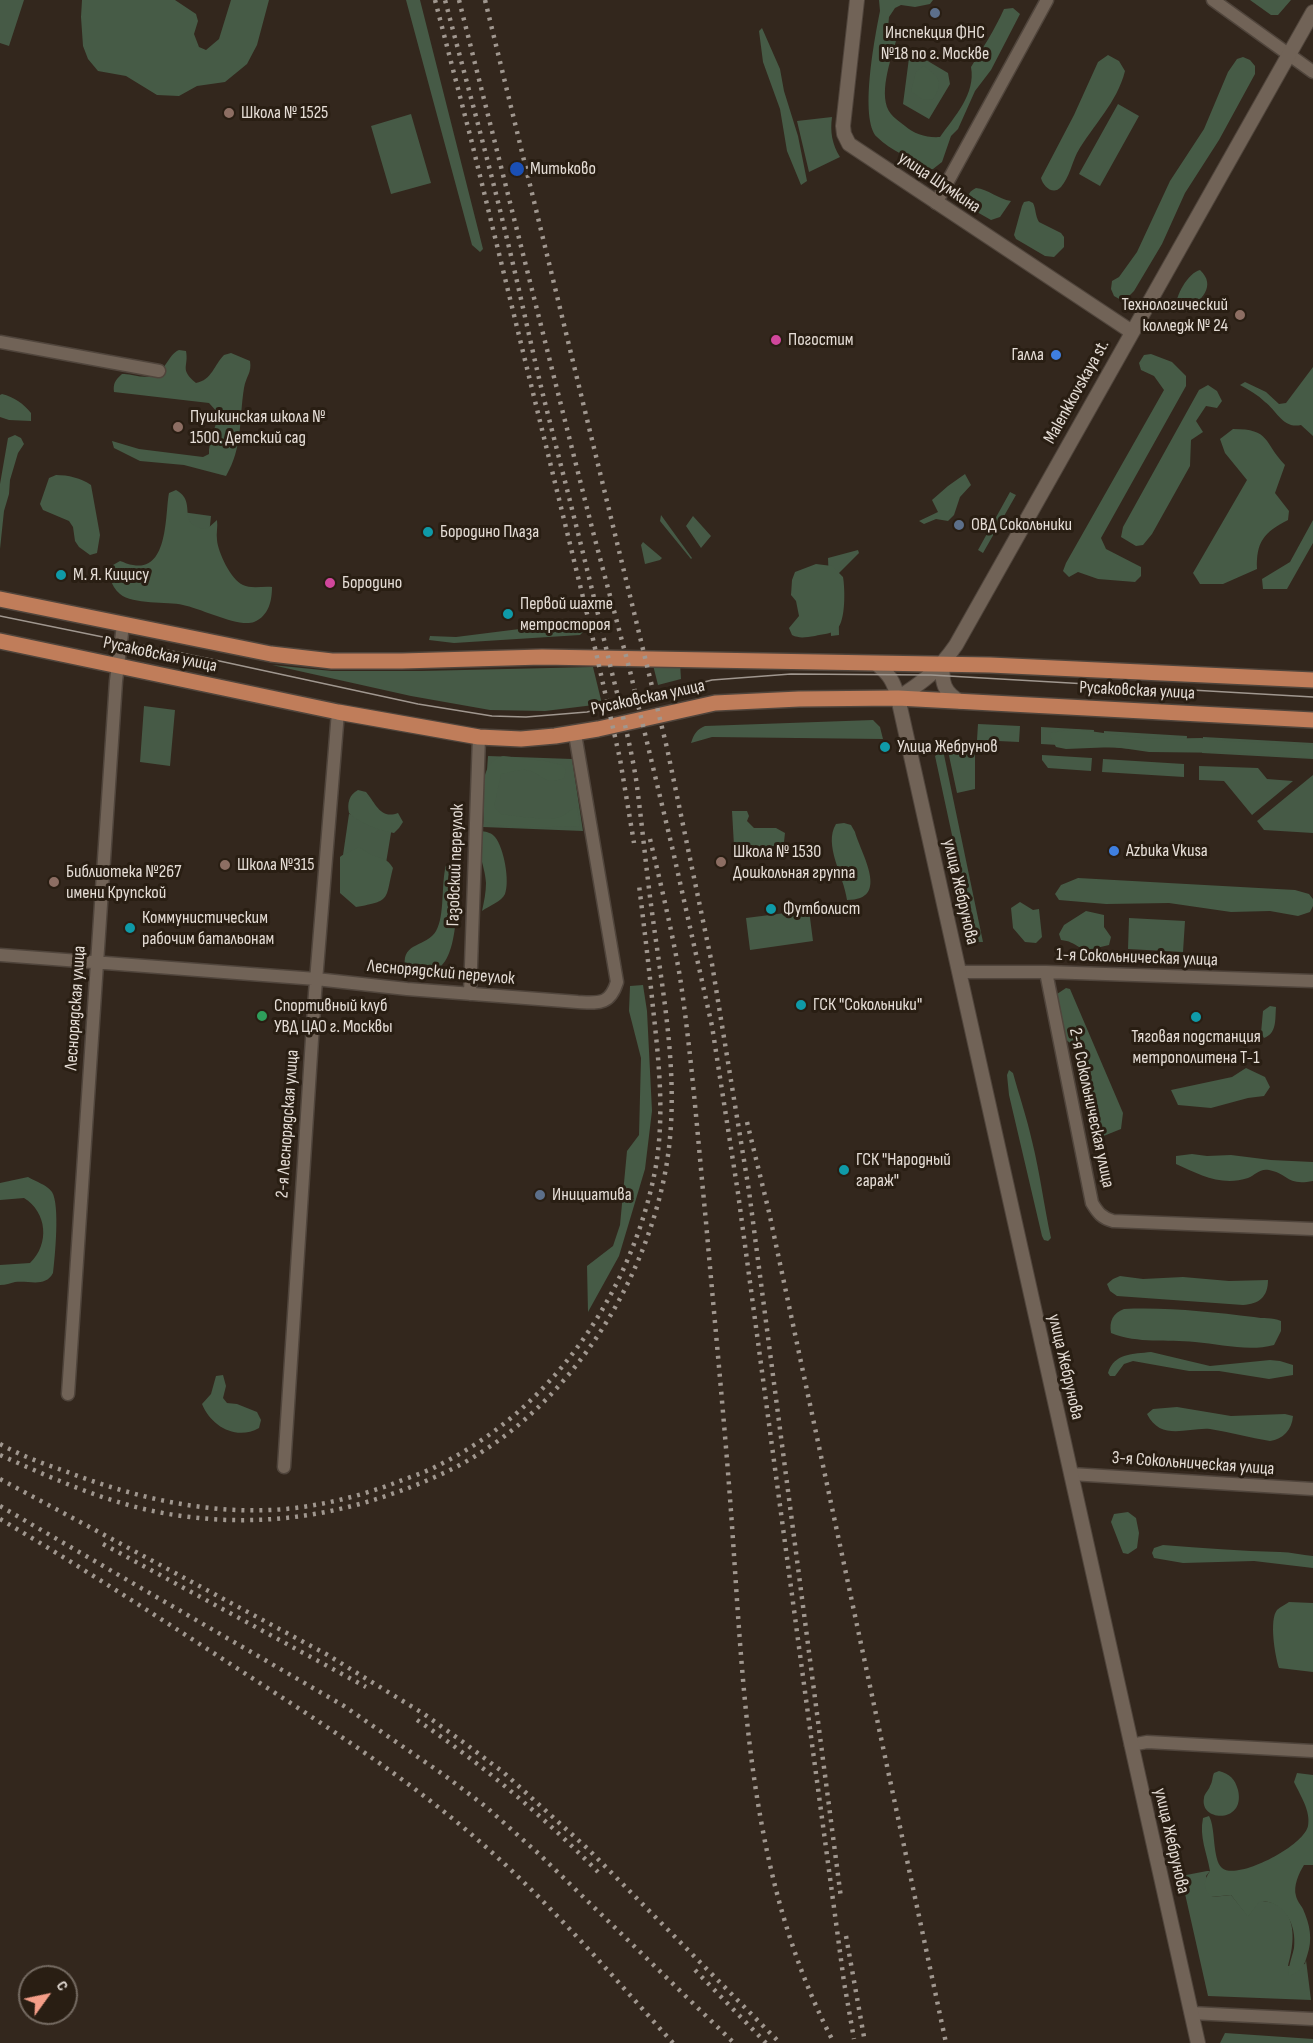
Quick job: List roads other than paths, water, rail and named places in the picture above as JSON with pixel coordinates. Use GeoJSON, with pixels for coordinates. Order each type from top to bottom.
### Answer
{"type":"FeatureCollection","features":[{"type":"Feature","properties":{"kind":"main road","name":"Русаковская улица"},"geometry":{"type":"LineString","coordinates":[[0,599],[279,655],[332,661],[542,657],[943,664],[1313,680]]}},
{"type":"Feature","properties":{"kind":"main road","name":"Русаковская улица"},"geometry":{"type":"LineString","coordinates":[[0,641],[338,712],[479,737],[521,739],[575,734],[715,704],[761,700],[898,698],[1313,720]]}},
{"type":"Feature","properties":{"kind":"street","name":"улица Шумкина"},"geometry":{"type":"LineString","coordinates":[[857,0],[843,126],[849,144],[1132,332]]}},
{"type":"Feature","properties":{"kind":"street"},"geometry":{"type":"LineString","coordinates":[[936,203],[1047,0]]}},
{"type":"Feature","properties":{"kind":"street"},"geometry":{"type":"LineString","coordinates":[[1214,0],[1313,72]]}},
{"type":"Feature","properties":{"kind":"street","name":"Malenkkovskaya st."},"geometry":{"type":"LineString","coordinates":[[898,698],[924,682],[943,664],[956,645],[1313,12]]}},
{"type":"Feature","properties":{"kind":"street"},"geometry":{"type":"LineString","coordinates":[[0,342],[159,370]]}},
{"type":"Feature","properties":{"kind":"street","name":"Леснорядская улица"},"geometry":{"type":"LineString","coordinates":[[68,1394],[118,665],[123,625]]}},
{"type":"Feature","properties":{"kind":"street","name":"улица Жебрунова"},"geometry":{"type":"LineString","coordinates":[[875,663],[883,668],[893,681],[898,698],[1198,2043]]}},
{"type":"Feature","properties":{"kind":"street"},"geometry":{"type":"LineString","coordinates":[[943,664],[942,676],[946,691],[961,702]]}},
{"type":"Feature","properties":{"kind":"street","name":"2-я Леснорядская улица"},"geometry":{"type":"LineString","coordinates":[[284,1467],[316,979],[338,712]]}},
{"type":"Feature","properties":{"kind":"street","name":"Леснорядский переулок"},"geometry":{"type":"LineString","coordinates":[[0,955],[316,979],[470,994],[596,1003],[605,1000],[613,995],[617,982],[575,734]]}},
{"type":"Feature","properties":{"kind":"street","name":"Газовский переулок"},"geometry":{"type":"LineString","coordinates":[[470,994],[479,737]]}},
{"type":"Feature","properties":{"kind":"street","name":"1-я Сокольническая улица"},"geometry":{"type":"LineString","coordinates":[[959,972],[1046,972],[1313,981]]}},
{"type":"Feature","properties":{"kind":"street","name":"2-я Сокольническая улица"},"geometry":{"type":"LineString","coordinates":[[1046,972],[1092,1203],[1104,1219],[1313,1228]]}},
{"type":"Feature","properties":{"kind":"street","name":"3-я Сокольническая улица"},"geometry":{"type":"LineString","coordinates":[[1071,1474],[1313,1489]]}},
{"type":"Feature","properties":{"kind":"street"},"geometry":{"type":"LineString","coordinates":[[1131,1745],[1147,1742],[1313,1751]]}},
{"type":"Feature","properties":{"kind":"street"},"geometry":{"type":"LineString","coordinates":[[1191,2013],[1313,2019]]}},
{"type":"Feature","properties":{"kind":"tram line"},"geometry":{"type":"LineString","coordinates":[[0,616],[418,704],[492,716],[526,717],[587,712],[712,680],[791,674],[931,675],[1313,697]]}},
{"type":"Feature","properties":{"kind":"railway"},"geometry":{"type":"LineString","coordinates":[[435,0],[590,626],[620,759],[634,843]]}},
{"type":"Feature","properties":{"kind":"railway"},"geometry":{"type":"LineString","coordinates":[[0,1455],[108,1499],[152,1511],[209,1519],[275,1519],[308,1515],[372,1501],[403,1490],[435,1477],[479,1454],[519,1424],[556,1389],[588,1350],[615,1308],[637,1262],[654,1216],[666,1168],[670,1136],[671,1072],[669,1040],[636,779],[625,724],[544,399],[500,209],[445,0]]}},
{"type":"Feature","properties":{"kind":"railway"},"geometry":{"type":"LineString","coordinates":[[459,0],[630,671],[712,1026],[738,1193],[844,1982],[854,2039]]}},
{"type":"Feature","properties":{"kind":"railway"},"geometry":{"type":"LineString","coordinates":[[485,0],[667,748],[712,964],[749,1191],[841,1898]]}},
{"type":"Feature","properties":{"kind":"railway"},"geometry":{"type":"LineString","coordinates":[[650,839],[677,960],[688,1038],[754,1777],[766,1845],[782,1912],[805,1978],[834,2043]]}},
{"type":"Feature","properties":{"kind":"railway"},"geometry":{"type":"LineString","coordinates":[[0,1444],[46,1465],[139,1495],[217,1509],[271,1510],[317,1505],[348,1498],[421,1473],[480,1441],[517,1413],[551,1380],[580,1343],[606,1303],[627,1261],[643,1217],[655,1171],[660,1131],[659,1069],[639,885]]}},
{"type":"Feature","properties":{"kind":"railway"},"geometry":{"type":"LineString","coordinates":[[747,1122],[769,1212],[946,2043]]}},
{"type":"Feature","properties":{"kind":"railway"},"geometry":{"type":"LineString","coordinates":[[0,1479],[326,1654],[424,1714],[463,1742],[503,1772],[587,1848],[780,2043]]}},
{"type":"Feature","properties":{"kind":"railway"},"geometry":{"type":"LineString","coordinates":[[0,1506],[344,1706],[444,1775],[485,1806],[539,1854],[734,2043]]}},
{"type":"Feature","properties":{"kind":"railway"},"geometry":{"type":"LineString","coordinates":[[0,1519],[95,1577],[278,1695],[363,1752],[445,1812],[525,1883],[673,2043]]}},
{"type":"Feature","properties":{"kind":"railway"},"geometry":{"type":"LineString","coordinates":[[103,1544],[366,1687]]}},
{"type":"Feature","properties":{"kind":"railway"},"geometry":{"type":"LineString","coordinates":[[417,1720],[465,1754],[511,1792],[598,1872]]}},
{"type":"Feature","properties":{"kind":"railway"},"geometry":{"type":"LineString","coordinates":[[846,1936],[864,2037]]}},
{"type":"Feature","properties":{"kind":"railway"},"geometry":{"type":"LineString","coordinates":[[695,1970],[766,2043]]}},
{"type":"Feature","properties":{"kind":"place","name":"Инспекция ФНС №18 по г. Москве"},"geometry":{"type":"Point","coordinates":[935,13]}},
{"type":"Feature","properties":{"kind":"place","name":"Школа № 1525"},"geometry":{"type":"Point","coordinates":[229,113]}},
{"type":"Feature","properties":{"kind":"place","name":"Митьково"},"geometry":{"type":"Point","coordinates":[517,169]}},
{"type":"Feature","properties":{"kind":"place","name":"Технологический колледж № 24"},"geometry":{"type":"Point","coordinates":[1240,315]}},
{"type":"Feature","properties":{"kind":"place","name":"Погостим"},"geometry":{"type":"Point","coordinates":[776,340]}},
{"type":"Feature","properties":{"kind":"place","name":"Галла"},"geometry":{"type":"Point","coordinates":[1056,355]}},
{"type":"Feature","properties":{"kind":"place","name":"Пушкинская школа № 1500. Детский сад"},"geometry":{"type":"Point","coordinates":[178,427]}},
{"type":"Feature","properties":{"kind":"place","name":"ОВД Сокольники"},"geometry":{"type":"Point","coordinates":[959,525]}},
{"type":"Feature","properties":{"kind":"place","name":"Бородино Плаза"},"geometry":{"type":"Point","coordinates":[428,532]}},
{"type":"Feature","properties":{"kind":"place","name":"М. Я. Кицису"},"geometry":{"type":"Point","coordinates":[61,575]}},
{"type":"Feature","properties":{"kind":"place","name":"Бородино"},"geometry":{"type":"Point","coordinates":[330,583]}},
{"type":"Feature","properties":{"kind":"place","name":"Первой шахте метростороя"},"geometry":{"type":"Point","coordinates":[508,614]}},
{"type":"Feature","properties":{"kind":"place","name":"Улица Жебрунов"},"geometry":{"type":"Point","coordinates":[885,747]}},
{"type":"Feature","properties":{"kind":"place","name":"Azbuka Vkusa"},"geometry":{"type":"Point","coordinates":[1114,851]}},
{"type":"Feature","properties":{"kind":"place","name":"Школа № 1530 Дошкольная группа"},"geometry":{"type":"Point","coordinates":[721,862]}},
{"type":"Feature","properties":{"kind":"place","name":"Школа №315"},"geometry":{"type":"Point","coordinates":[225,865]}},
{"type":"Feature","properties":{"kind":"place","name":"Библиотека №267 имени Крупской"},"geometry":{"type":"Point","coordinates":[54,882]}},
{"type":"Feature","properties":{"kind":"place","name":"Футболист"},"geometry":{"type":"Point","coordinates":[771,909]}},
{"type":"Feature","properties":{"kind":"place","name":"Коммунистическим рабочим батальонам"},"geometry":{"type":"Point","coordinates":[130,928]}},
{"type":"Feature","properties":{"kind":"place","name":"ГСК \"Сокольники\""},"geometry":{"type":"Point","coordinates":[801,1005]}},
{"type":"Feature","properties":{"kind":"place","name":"Спортивный клуб УВД ЦАО г. Москвы"},"geometry":{"type":"Point","coordinates":[262,1016]}},
{"type":"Feature","properties":{"kind":"place","name":"Тяговая подстанция метрополитена Т-1"},"geometry":{"type":"Point","coordinates":[1196,1017]}},
{"type":"Feature","properties":{"kind":"place","name":"ГСК \"Народный гараж\""},"geometry":{"type":"Point","coordinates":[844,1170]}},
{"type":"Feature","properties":{"kind":"place","name":"Инициатива"},"geometry":{"type":"Point","coordinates":[540,1195]}}]}
